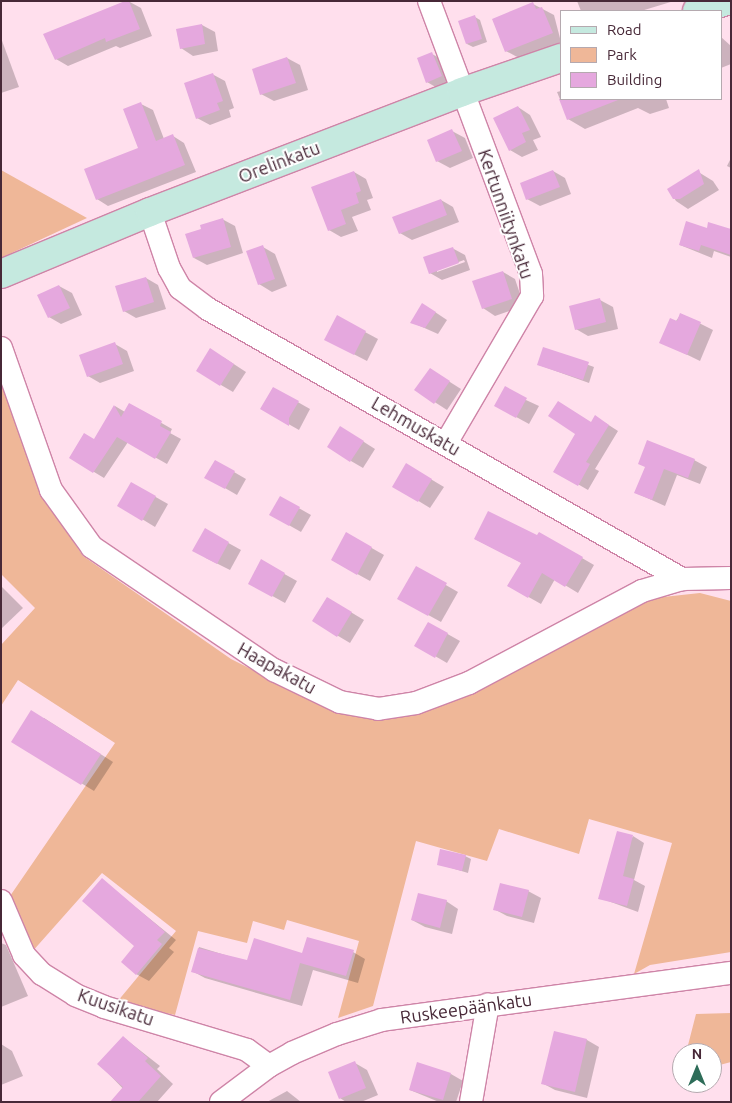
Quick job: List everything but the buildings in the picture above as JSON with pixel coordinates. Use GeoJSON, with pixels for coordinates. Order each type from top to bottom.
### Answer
{"type":"FeatureCollection","features":[{"type":"Feature","properties":{"kind":"street","name":"Kertunniitynkatu"},"geometry":{"type":"LineString","coordinates":[[429,1],[531,274],[532,296],[446,443]]}},
{"type":"Feature","properties":{"kind":"street"},"geometry":{"type":"LineString","coordinates":[[700,10],[726,1]]}},
{"type":"Feature","properties":{"kind":"street","name":"Orelinkatu"},"geometry":{"type":"LineString","coordinates":[[1,274],[150,212],[462,92],[560,58]]}},
{"type":"Feature","properties":{"kind":"street","name":"Lehmuskatu"},"geometry":{"type":"LineString","coordinates":[[150,212],[169,268],[180,288],[208,309],[446,443],[630,552],[682,579],[731,578]]}},
{"type":"Feature","properties":{"kind":"street","name":"Haapakatu"},"geometry":{"type":"LineString","coordinates":[[1,348],[51,490],[92,547],[274,670],[340,702],[378,709],[416,703],[469,683],[642,591],[682,579]]}},
{"type":"Feature","properties":{"kind":"street","name":"Kuusikatu"},"geometry":{"type":"LineString","coordinates":[[1,902],[24,955],[42,974],[75,994],[104,1007],[247,1050],[269,1066]]}},
{"type":"Feature","properties":{"kind":"street","name":"Ruskeepäänkatu"},"geometry":{"type":"LineString","coordinates":[[221,1102],[269,1066],[337,1034],[382,1020],[488,1004],[731,973]]}},
{"type":"Feature","properties":{"kind":"street"},"geometry":{"type":"LineString","coordinates":[[471,1102],[488,1004]]}},
{"type":"Feature","properties":{"kind":"green space"},"geometry":{"type":"Polygon","coordinates":[[[1,170],[87,218],[1,258],[1,170]]]}},
{"type":"Feature","properties":{"kind":"green space"},"geometry":{"type":"Polygon","coordinates":[[[1,374],[43,496],[83,556],[231,659],[331,709],[505,676],[654,598],[700,593],[731,601],[731,952],[650,965],[634,974],[672,843],[589,819],[579,854],[499,829],[487,861],[416,841],[373,1006],[338,1018],[359,941],[287,920],[284,930],[253,921],[247,943],[198,931],[175,1015],[117,1002],[176,931],[102,873],[31,953],[8,899],[115,743],[18,680],[1,706],[1,645],[35,608],[1,574],[1,374]]]}},
{"type":"Feature","properties":{"kind":"green space"},"geometry":{"type":"Polygon","coordinates":[[[731,1013],[731,1062],[722,1064],[722,1043],[689,1043],[696,1014],[731,1013]]]}}]}
